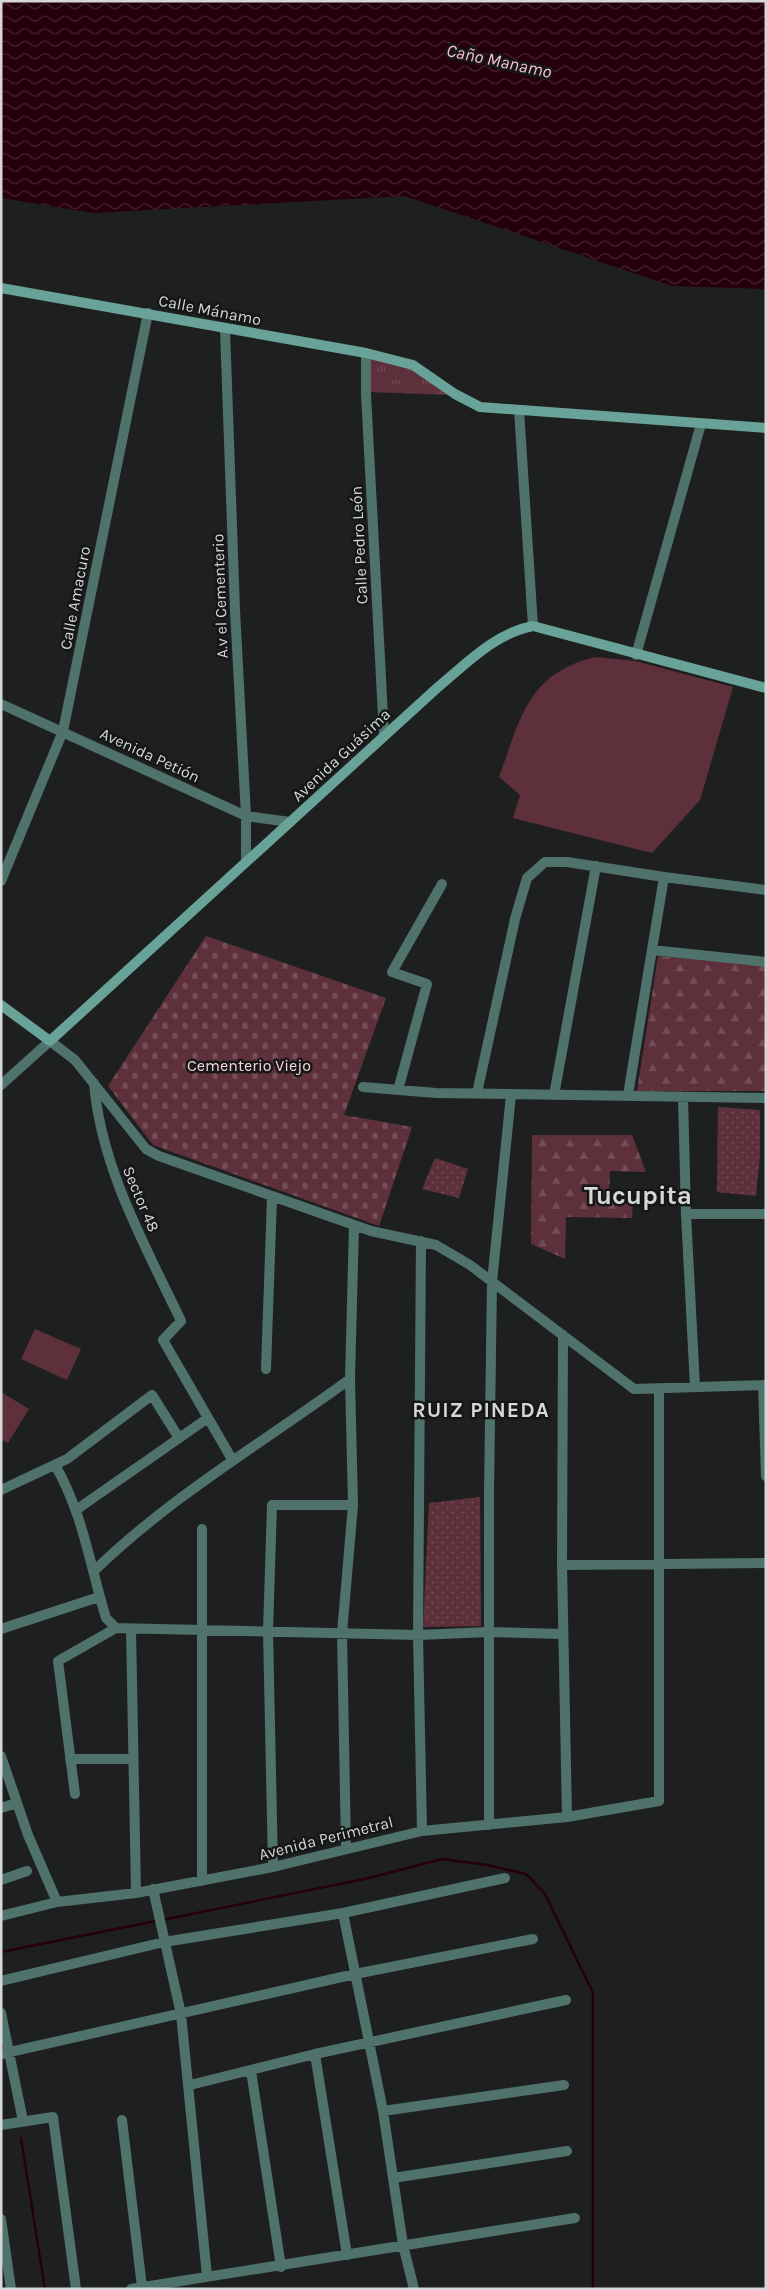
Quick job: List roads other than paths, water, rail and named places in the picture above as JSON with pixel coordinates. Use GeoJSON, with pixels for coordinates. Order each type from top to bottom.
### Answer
{"type":"FeatureCollection","features":[{"type":"Feature","properties":{"kind":"main road","name":"Calle Mánamo"},"geometry":{"type":"LineString","coordinates":[[1,288],[366,353],[412,365],[455,394],[480,407],[766,428]]}},
{"type":"Feature","properties":{"kind":"main road","name":"Avenida Guásima"},"geometry":{"type":"LineString","coordinates":[[50,1040],[384,735],[484,649],[508,634],[533,626]]}},
{"type":"Feature","properties":{"kind":"main road"},"geometry":{"type":"LineString","coordinates":[[533,626],[636,655],[766,688]]}},
{"type":"Feature","properties":{"kind":"main road"},"geometry":{"type":"LineString","coordinates":[[1,1005],[50,1040]]}},
{"type":"Feature","properties":{"kind":"street","name":"Calle Amacuro"},"geometry":{"type":"LineString","coordinates":[[1,880],[63,732],[148,313]]}},
{"type":"Feature","properties":{"kind":"street","name":"A.v el Cementerio"},"geometry":{"type":"LineString","coordinates":[[225,329],[235,610],[246,816],[246,862]]}},
{"type":"Feature","properties":{"kind":"street","name":"Calle Pedro León"},"geometry":{"type":"LineString","coordinates":[[366,353],[366,394],[384,735]]}},
{"type":"Feature","properties":{"kind":"street"},"geometry":{"type":"LineString","coordinates":[[519,410],[533,626]]}},
{"type":"Feature","properties":{"kind":"street"},"geometry":{"type":"LineString","coordinates":[[636,655],[701,424]]}},
{"type":"Feature","properties":{"kind":"street","name":"Avenida Petión"},"geometry":{"type":"LineString","coordinates":[[1,704],[246,816],[290,822]]}},
{"type":"Feature","properties":{"kind":"street"},"geometry":{"type":"LineString","coordinates":[[477,1093],[515,919],[527,878],[545,862],[567,862],[664,878],[766,890]]}},
{"type":"Feature","properties":{"kind":"street"},"geometry":{"type":"LineString","coordinates":[[554,1095],[596,866]]}},
{"type":"Feature","properties":{"kind":"street"},"geometry":{"type":"LineString","coordinates":[[628,1095],[664,878]]}},
{"type":"Feature","properties":{"kind":"street"},"geometry":{"type":"LineString","coordinates":[[398,1090],[427,984],[392,972],[442,884]]}},
{"type":"Feature","properties":{"kind":"street"},"geometry":{"type":"LineString","coordinates":[[652,950],[766,962]]}},
{"type":"Feature","properties":{"kind":"street"},"geometry":{"type":"LineString","coordinates":[[50,1040],[75,1060],[146,1149],[160,1156],[371,1231],[421,1241],[452,1253],[634,1389],[764,1385],[766,1476]]}},
{"type":"Feature","properties":{"kind":"street","name":"Avenida Guásima"},"geometry":{"type":"LineString","coordinates":[[1,1085],[50,1040]]}},
{"type":"Feature","properties":{"kind":"street","name":"Sector 48"},"geometry":{"type":"LineString","coordinates":[[94,1082],[96,1112],[107,1155],[147,1251],[181,1321],[162,1340],[208,1418]]}},
{"type":"Feature","properties":{"kind":"street"},"geometry":{"type":"LineString","coordinates":[[363,1087],[436,1093],[766,1098]]}},
{"type":"Feature","properties":{"kind":"street"},"geometry":{"type":"LineString","coordinates":[[489,1825],[492,1282],[511,1095]]}},
{"type":"Feature","properties":{"kind":"street"},"geometry":{"type":"LineString","coordinates":[[684,1098],[686,1214],[695,1387]]}},
{"type":"Feature","properties":{"kind":"street"},"geometry":{"type":"LineString","coordinates":[[266,1369],[272,1196]]}},
{"type":"Feature","properties":{"kind":"street"},"geometry":{"type":"LineString","coordinates":[[686,1214],[766,1214]]}},
{"type":"Feature","properties":{"kind":"street"},"geometry":{"type":"LineString","coordinates":[[346,1848],[342,1633],[353,1505],[350,1379],[354,1225]]}},
{"type":"Feature","properties":{"kind":"street"},"geometry":{"type":"LineString","coordinates":[[421,1241],[418,1635],[422,1831]]}},
{"type":"Feature","properties":{"kind":"street"},"geometry":{"type":"LineString","coordinates":[[563,1335],[562,1565],[567,1816]]}},
{"type":"Feature","properties":{"kind":"street"},"geometry":{"type":"LineString","coordinates":[[94,1571],[116,1549],[181,1497],[350,1379]]}},
{"type":"Feature","properties":{"kind":"street"},"geometry":{"type":"LineString","coordinates":[[658,1565],[659,1389]]}},
{"type":"Feature","properties":{"kind":"street"},"geometry":{"type":"LineString","coordinates":[[1,1490],[56,1465],[152,1395],[179,1438]]}},
{"type":"Feature","properties":{"kind":"street"},"geometry":{"type":"LineString","coordinates":[[76,1510],[208,1418],[233,1461]]}},
{"type":"Feature","properties":{"kind":"street"},"geometry":{"type":"LineString","coordinates":[[56,1465],[69,1488],[106,1618],[116,1628]]}},
{"type":"Feature","properties":{"kind":"street"},"geometry":{"type":"LineString","coordinates":[[274,1867],[268,1631],[272,1505],[353,1505]]}},
{"type":"Feature","properties":{"kind":"street"},"geometry":{"type":"LineString","coordinates":[[202,1529],[202,1881]]}},
{"type":"Feature","properties":{"kind":"street"},"geometry":{"type":"LineString","coordinates":[[562,1565],[766,1563]]}},
{"type":"Feature","properties":{"kind":"street","name":"Avenida Perimetral"},"geometry":{"type":"LineString","coordinates":[[1,1916],[57,1902],[136,1893],[274,1867],[422,1831],[567,1816],[659,1801],[658,1565]]}},
{"type":"Feature","properties":{"kind":"street"},"geometry":{"type":"LineString","coordinates":[[1,1629],[99,1597]]}},
{"type":"Feature","properties":{"kind":"street"},"geometry":{"type":"LineString","coordinates":[[76,1794],[58,1661],[116,1628],[418,1635],[489,1632],[563,1634]]}},
{"type":"Feature","properties":{"kind":"street"},"geometry":{"type":"LineString","coordinates":[[131,1629],[136,1893]]}},
{"type":"Feature","properties":{"kind":"street"},"geometry":{"type":"LineString","coordinates":[[1,1756],[17,1803],[57,1902]]}},
{"type":"Feature","properties":{"kind":"street"},"geometry":{"type":"LineString","coordinates":[[70,1759],[132,1759]]}},
{"type":"Feature","properties":{"kind":"street"},"geometry":{"type":"LineString","coordinates":[[1,1808],[17,1803]]}},
{"type":"Feature","properties":{"kind":"street"},"geometry":{"type":"LineString","coordinates":[[1,1880],[27,1871]]}},
{"type":"Feature","properties":{"kind":"street"},"geometry":{"type":"LineString","coordinates":[[1,1981],[163,1937],[343,1913],[505,1878]]}},
{"type":"Feature","properties":{"kind":"street"},"geometry":{"type":"LineString","coordinates":[[153,1890],[181,2014],[190,2086],[207,2276]]}},
{"type":"Feature","properties":{"kind":"street"},"geometry":{"type":"LineString","coordinates":[[343,1913],[383,2111],[403,2245],[414,2289]]}},
{"type":"Feature","properties":{"kind":"street"},"geometry":{"type":"LineString","coordinates":[[6,2052],[355,1974],[533,1939]]}},
{"type":"Feature","properties":{"kind":"street"},"geometry":{"type":"LineString","coordinates":[[190,2086],[315,2054],[566,2000]]}},
{"type":"Feature","properties":{"kind":"street"},"geometry":{"type":"LineString","coordinates":[[1,2013],[6,2052],[22,2121]]}},
{"type":"Feature","properties":{"kind":"street"},"geometry":{"type":"LineString","coordinates":[[315,2054],[347,2255]]}},
{"type":"Feature","properties":{"kind":"street"},"geometry":{"type":"LineString","coordinates":[[251,2071],[281,2266]]}},
{"type":"Feature","properties":{"kind":"street"},"geometry":{"type":"LineString","coordinates":[[383,2111],[564,2085]]}},
{"type":"Feature","properties":{"kind":"street"},"geometry":{"type":"LineString","coordinates":[[1,2125],[54,2117],[76,2289]]}},
{"type":"Feature","properties":{"kind":"street"},"geometry":{"type":"LineString","coordinates":[[122,2120],[137,2288],[575,2218]]}},
{"type":"Feature","properties":{"kind":"street"},"geometry":{"type":"LineString","coordinates":[[393,2178],[566,2151]]}},
{"type":"Feature","properties":{"kind":"street"},"geometry":{"type":"LineString","coordinates":[[1,2219],[11,2289]]}},
{"type":"Feature","properties":{"kind":"water","name":"Caño Manamo"},"geometry":{"type":"Polygon","coordinates":[[[1,1],[766,1],[766,289],[672,286],[405,196],[94,213],[1,198],[1,1]]]}},
{"type":"Feature","properties":{"kind":"waterway"},"geometry":{"type":"LineString","coordinates":[[162,1920],[369,1878],[442,1859],[487,1865],[526,1874],[545,1894],[593,1993],[593,2289]]}},
{"type":"Feature","properties":{"kind":"waterway"},"geometry":{"type":"LineString","coordinates":[[1,1952],[156,1921]]}},
{"type":"Feature","properties":{"kind":"waterway"},"geometry":{"type":"LineString","coordinates":[[21,2138],[45,2289]]}},
{"type":"Feature","properties":{"kind":"district","name":"Tucupita"},"geometry":{"type":"Point","coordinates":[638,1195]}},
{"type":"Feature","properties":{"kind":"district","name":"RUIZ PINEDA"},"geometry":{"type":"Point","coordinates":[481,1410]}},
{"type":"Feature","properties":{"kind":"park label","name":"Cementerio Viejo"},"geometry":{"type":"Point","coordinates":[249,1065]}}]}
